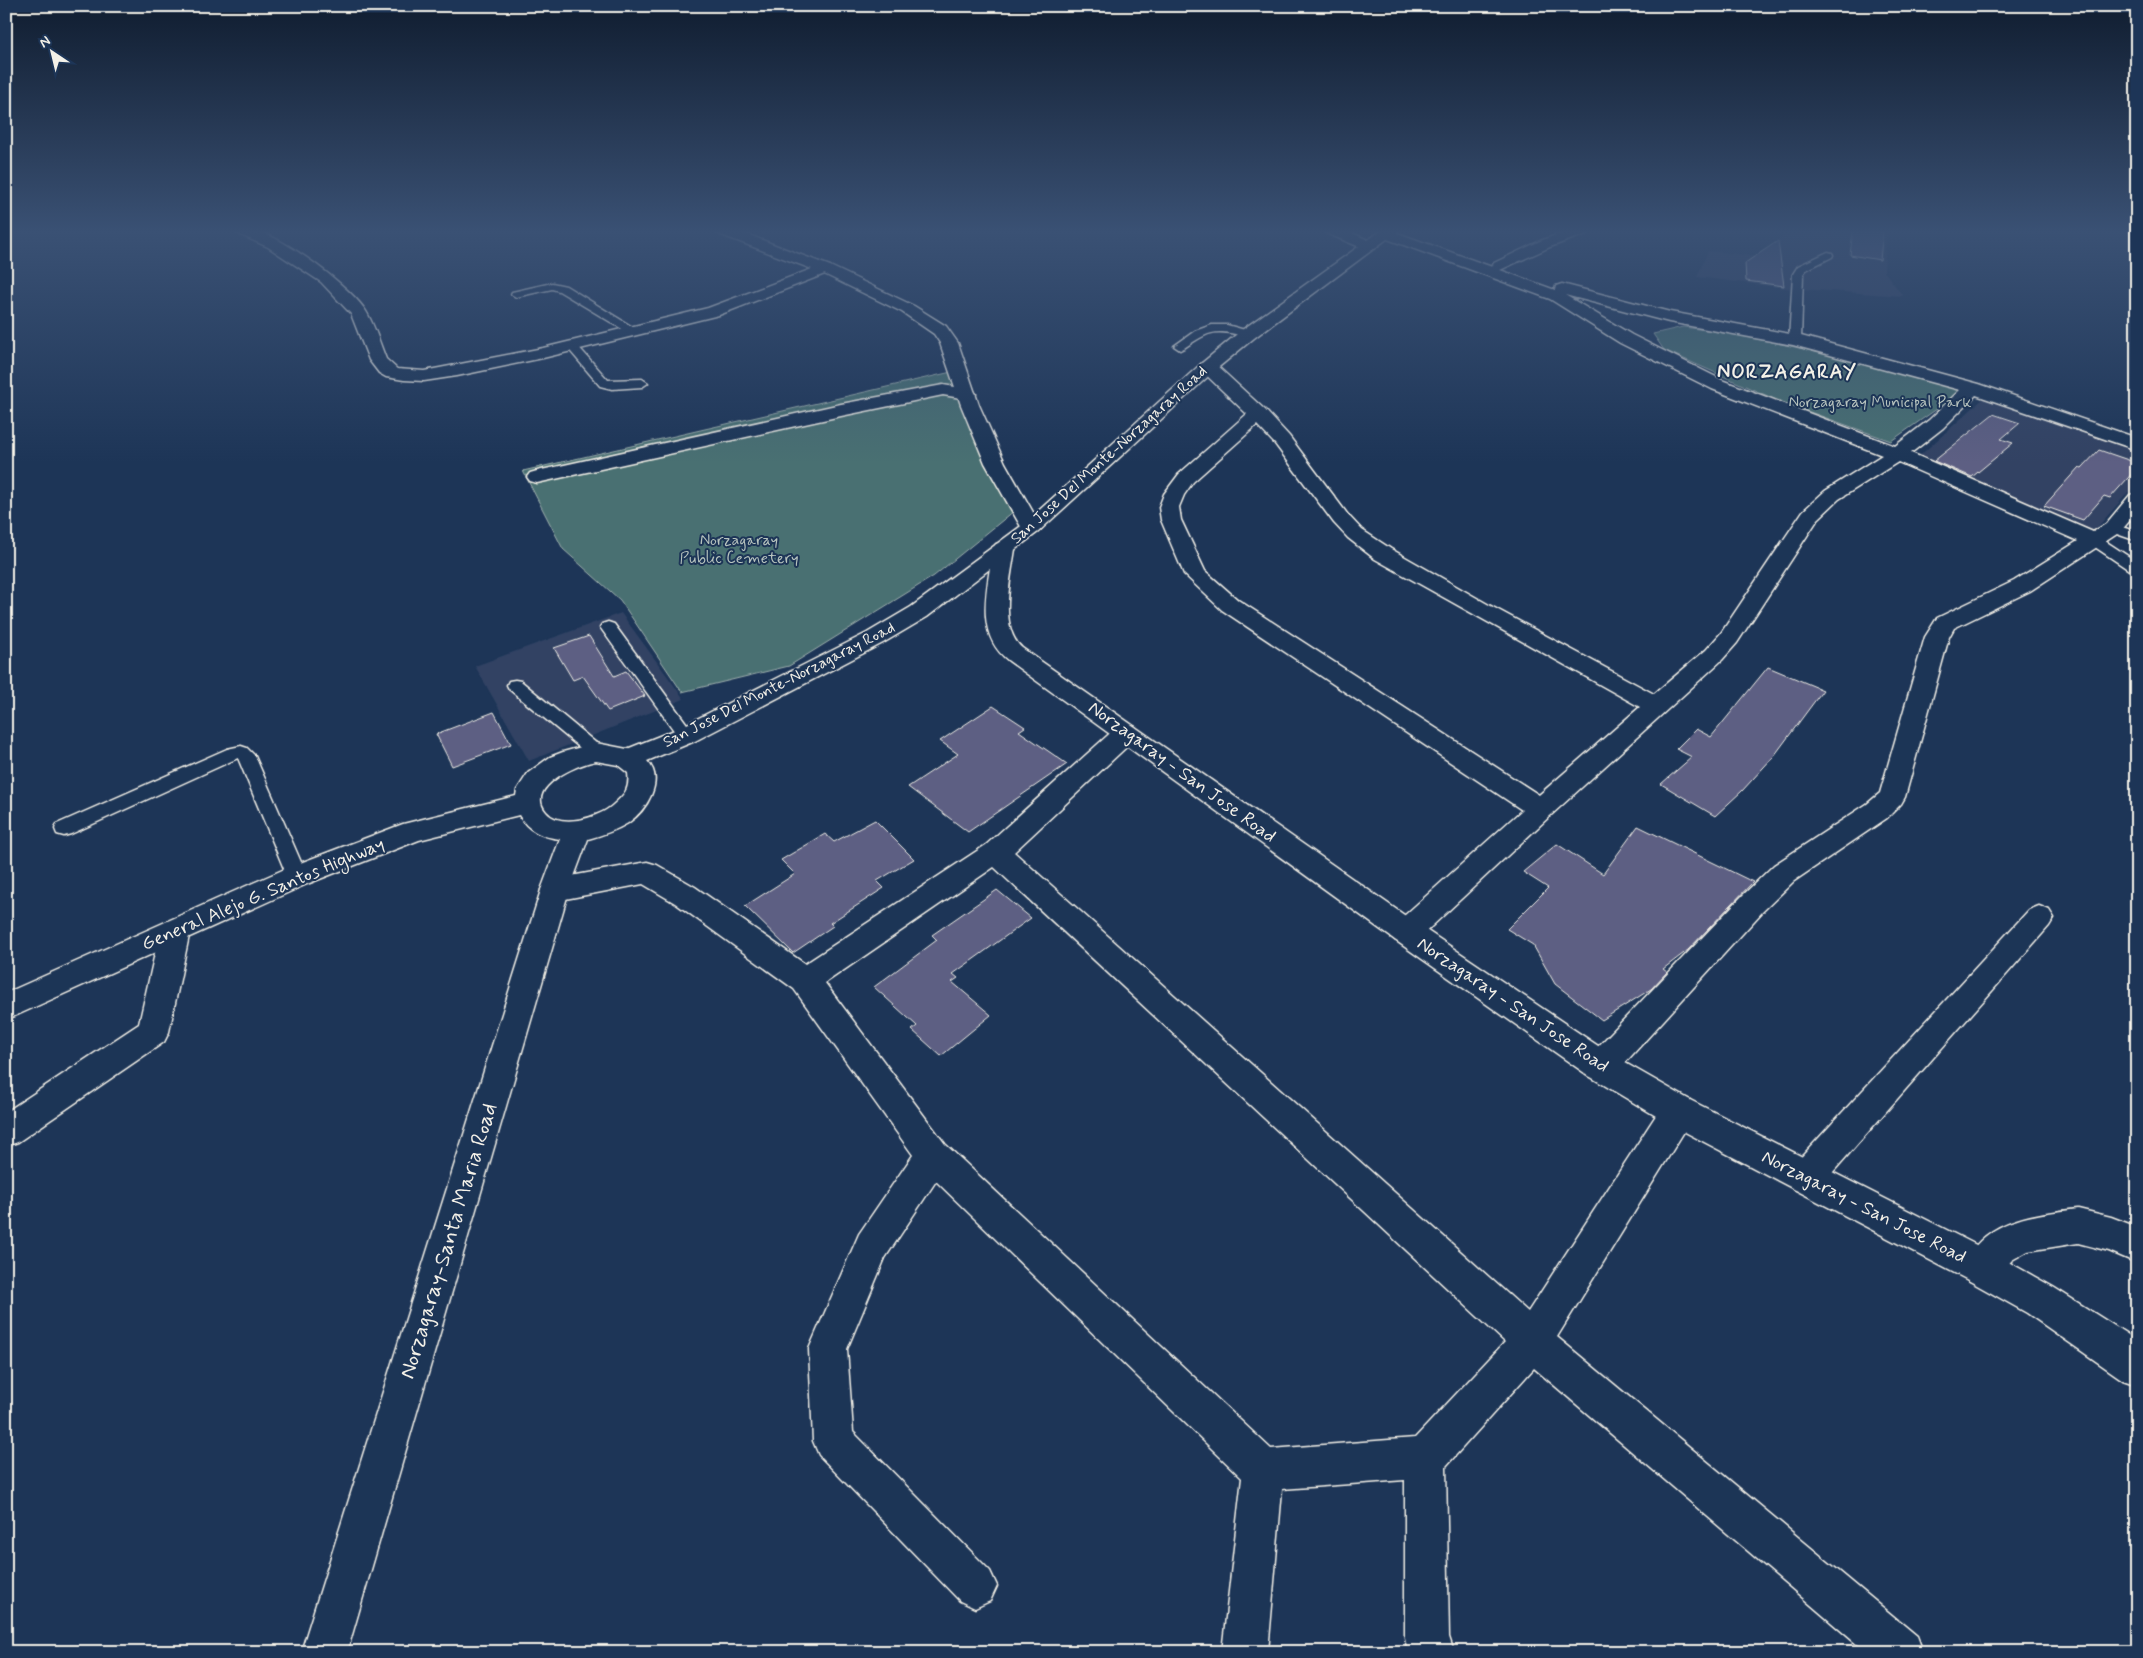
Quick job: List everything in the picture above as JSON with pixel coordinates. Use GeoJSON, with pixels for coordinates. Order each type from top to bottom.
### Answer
{"type":"FeatureCollection","features":[{"type":"Feature","properties":{"kind":"street"},"geometry":{"type":"LineString","coordinates":[[354,307],[359,313],[378,360],[385,369],[392,373],[424,376],[457,371],[572,346],[724,307]]}},
{"type":"Feature","properties":{"kind":"street"},"geometry":{"type":"LineString","coordinates":[[905,307],[940,330],[949,343],[995,463],[1032,528]]}},
{"type":"Feature","properties":{"kind":"street","name":"San Jose Del Monte-Norzagaray Road"},"geometry":{"type":"LineString","coordinates":[[629,758],[686,735],[875,638],[932,602],[1032,528],[1208,367],[1248,334],[1285,307]]}},
{"type":"Feature","properties":{"kind":"street"},"geometry":{"type":"LineString","coordinates":[[1575,307],[1626,339],[1718,385],[2103,534]]}},
{"type":"Feature","properties":{"kind":"street"},"geometry":{"type":"LineString","coordinates":[[1631,307],[1669,317],[1795,340],[1973,388],[2137,444]]}},
{"type":"Feature","properties":{"kind":"street"},"geometry":{"type":"LineString","coordinates":[[1626,339],[1626,327],[1637,320],[1669,317]]}},
{"type":"Feature","properties":{"kind":"street"},"geometry":{"type":"LineString","coordinates":[[1208,367],[1258,414],[1282,440],[1318,490],[1355,534],[1383,554],[1481,610],[1655,705]]}},
{"type":"Feature","properties":{"kind":"street"},"geometry":{"type":"LineString","coordinates":[[1406,932],[1655,705],[1714,655],[1729,638],[1810,515],[1821,504],[1868,471],[1897,454],[1936,424],[1973,388]]}},
{"type":"Feature","properties":{"kind":"street"},"geometry":{"type":"LineString","coordinates":[[537,477],[841,410],[934,392],[949,390],[967,394]]}},
{"type":"Feature","properties":{"kind":"street"},"geometry":{"type":"LineString","coordinates":[[1258,414],[1186,478],[1174,494],[1169,507],[1171,520],[1195,574],[1230,605],[1540,809]]}},
{"type":"Feature","properties":{"kind":"street"},"geometry":{"type":"LineString","coordinates":[[1601,1066],[1753,903],[1784,873],[1878,811],[1892,797],[1937,637],[1945,622],[2022,586],[2103,534],[2137,499]]}},
{"type":"Feature","properties":{"kind":"street","name":"Norzagaray - San Jose Road"},"geometry":{"type":"LineString","coordinates":[[1004,548],[996,620],[1001,636],[1008,648],[1126,734],[1406,932],[1601,1066],[1678,1111],[2040,1300],[2137,1366]]}},
{"type":"Feature","properties":{"kind":"street"},"geometry":{"type":"LineString","coordinates":[[805,980],[996,852],[1126,734]]}},
{"type":"Feature","properties":{"kind":"street"},"geometry":{"type":"LineString","coordinates":[[596,752],[614,753],[629,758],[639,767],[644,779],[641,792],[634,803],[610,822],[577,831],[556,830],[541,824],[532,815],[528,803],[530,791],[552,767],[573,757],[596,752]]}},
{"type":"Feature","properties":{"kind":"street","name":"General Alejo G. Santos Highway"},"geometry":{"type":"LineString","coordinates":[[6,1007],[297,876],[414,831],[528,803]]}},
{"type":"Feature","properties":{"kind":"street","name":"Norzagaray-Santa Maria Road"},"geometry":{"type":"LineString","coordinates":[[324,1652],[555,890],[577,831]]}},
{"type":"Feature","properties":{"kind":"street"},"geometry":{"type":"LineString","coordinates":[[996,852],[1532,1341],[1901,1652]]}},
{"type":"Feature","properties":{"kind":"street"},"geometry":{"type":"LineString","coordinates":[[555,890],[647,873],[685,895],[805,980],[933,1155],[1262,1470],[1425,1458]]}},
{"type":"Feature","properties":{"kind":"street"},"geometry":{"type":"LineString","coordinates":[[1806,1177],[2039,918]]}},
{"type":"Feature","properties":{"kind":"street"},"geometry":{"type":"LineString","coordinates":[[6,1131],[153,1032],[174,931]]}},
{"type":"Feature","properties":{"kind":"street"},"geometry":{"type":"LineString","coordinates":[[1431,1652],[1427,1637],[1425,1458],[1532,1341],[1678,1111]]}},
{"type":"Feature","properties":{"kind":"street"},"geometry":{"type":"LineString","coordinates":[[933,1155],[872,1246],[828,1349],[833,1441],[975,1586]]}},
{"type":"Feature","properties":{"kind":"street"},"geometry":{"type":"LineString","coordinates":[[1980,1267],[1999,1247],[2024,1234],[2078,1226],[2111,1234],[2137,1245]]}},
{"type":"Feature","properties":{"kind":"street"},"geometry":{"type":"LineString","coordinates":[[1245,1652],[1262,1470]]}},
{"type":"Feature","properties":{"kind":"lane"},"geometry":{"type":"LineString","coordinates":[[594,307],[633,331]]}},
{"type":"Feature","properties":{"kind":"lane"},"geometry":{"type":"LineString","coordinates":[[1795,340],[1796,307]]}},
{"type":"Feature","properties":{"kind":"lane"},"geometry":{"type":"LineString","coordinates":[[1180,346],[1204,330],[1212,327],[1222,327],[1248,334]]}},
{"type":"Feature","properties":{"kind":"lane"},"geometry":{"type":"LineString","coordinates":[[572,346],[604,383],[612,385],[642,383]]}},
{"type":"Feature","properties":{"kind":"lane"},"geometry":{"type":"LineString","coordinates":[[2103,534],[2137,538]]}},
{"type":"Feature","properties":{"kind":"lane"},"geometry":{"type":"LineString","coordinates":[[2103,534],[2137,569]]}},
{"type":"Feature","properties":{"kind":"lane"},"geometry":{"type":"LineString","coordinates":[[608,627],[686,735]]}},
{"type":"Feature","properties":{"kind":"lane"},"geometry":{"type":"LineString","coordinates":[[515,685],[596,752]]}},
{"type":"Feature","properties":{"kind":"lane"},"geometry":{"type":"LineString","coordinates":[[64,829],[233,753],[241,752],[246,756],[297,876]]}},
{"type":"Feature","properties":{"kind":"shaded area"},"geometry":{"type":"Polygon","coordinates":[[[1985,397],[2137,447],[2137,483],[2094,531],[1915,460],[1985,397]]]}},
{"type":"Feature","properties":{"kind":"shaded area"},"geometry":{"type":"Polygon","coordinates":[[[621,613],[684,699],[529,761],[475,666],[621,613]]]}},
{"type":"Feature","properties":{"kind":"green space","name":"Norzagaray Municipal Park"},"geometry":{"type":"Polygon","coordinates":[[[1683,327],[1790,346],[1964,390],[1891,441],[1779,401],[1664,350],[1653,334],[1683,327]]]}},
{"type":"Feature","properties":{"kind":"green space","name":"Norzagaray Public Cemetery"},"geometry":{"type":"Polygon","coordinates":[[[956,371],[1014,511],[934,576],[789,666],[682,692],[620,600],[563,549],[523,471],[956,371]]]}},
{"type":"Feature","properties":{"kind":"building"},"geometry":{"type":"Polygon","coordinates":[[[1993,414],[2020,423],[2001,439],[2013,443],[1972,477],[1934,461],[1993,414]]]}},
{"type":"Feature","properties":{"kind":"building"},"geometry":{"type":"Polygon","coordinates":[[[2099,450],[2137,463],[2137,468],[2110,498],[2104,496],[2083,520],[2044,506],[2079,467],[2082,468],[2099,450]]]}},
{"type":"Feature","properties":{"kind":"building"},"geometry":{"type":"Polygon","coordinates":[[[589,636],[614,676],[626,671],[645,696],[608,711],[583,676],[573,680],[554,648],[589,636]]]}},
{"type":"Feature","properties":{"kind":"building"},"geometry":{"type":"Polygon","coordinates":[[[1768,667],[1823,690],[1774,756],[1742,791],[1715,816],[1661,784],[1692,757],[1676,749],[1696,729],[1711,737],[1768,667]]]}},
{"type":"Feature","properties":{"kind":"building"},"geometry":{"type":"Polygon","coordinates":[[[993,706],[1025,727],[1019,731],[1067,764],[968,832],[908,787],[958,754],[940,741],[993,706]]]}},
{"type":"Feature","properties":{"kind":"building"},"geometry":{"type":"Polygon","coordinates":[[[494,712],[511,744],[452,766],[436,734],[494,712]]]}},
{"type":"Feature","properties":{"kind":"building"},"geometry":{"type":"Polygon","coordinates":[[[875,820],[914,859],[877,881],[884,888],[830,923],[833,926],[793,953],[745,906],[795,874],[781,860],[825,834],[834,842],[875,820]]]}},
{"type":"Feature","properties":{"kind":"building"},"geometry":{"type":"Polygon","coordinates":[[[1638,826],[1753,882],[1688,950],[1663,969],[1667,972],[1651,989],[1602,1020],[1555,984],[1533,945],[1507,929],[1548,888],[1523,872],[1557,844],[1603,874],[1638,826]]]}},
{"type":"Feature","properties":{"kind":"building"},"geometry":{"type":"Polygon","coordinates":[[[997,890],[1031,918],[953,974],[958,978],[952,982],[991,1015],[941,1056],[912,1030],[917,1026],[874,987],[937,940],[932,935],[997,890]]]}},
{"type":"Feature","properties":{"kind":"district","name":"NORZAGARAY"},"geometry":{"type":"Point","coordinates":[1787,372]}}]}
